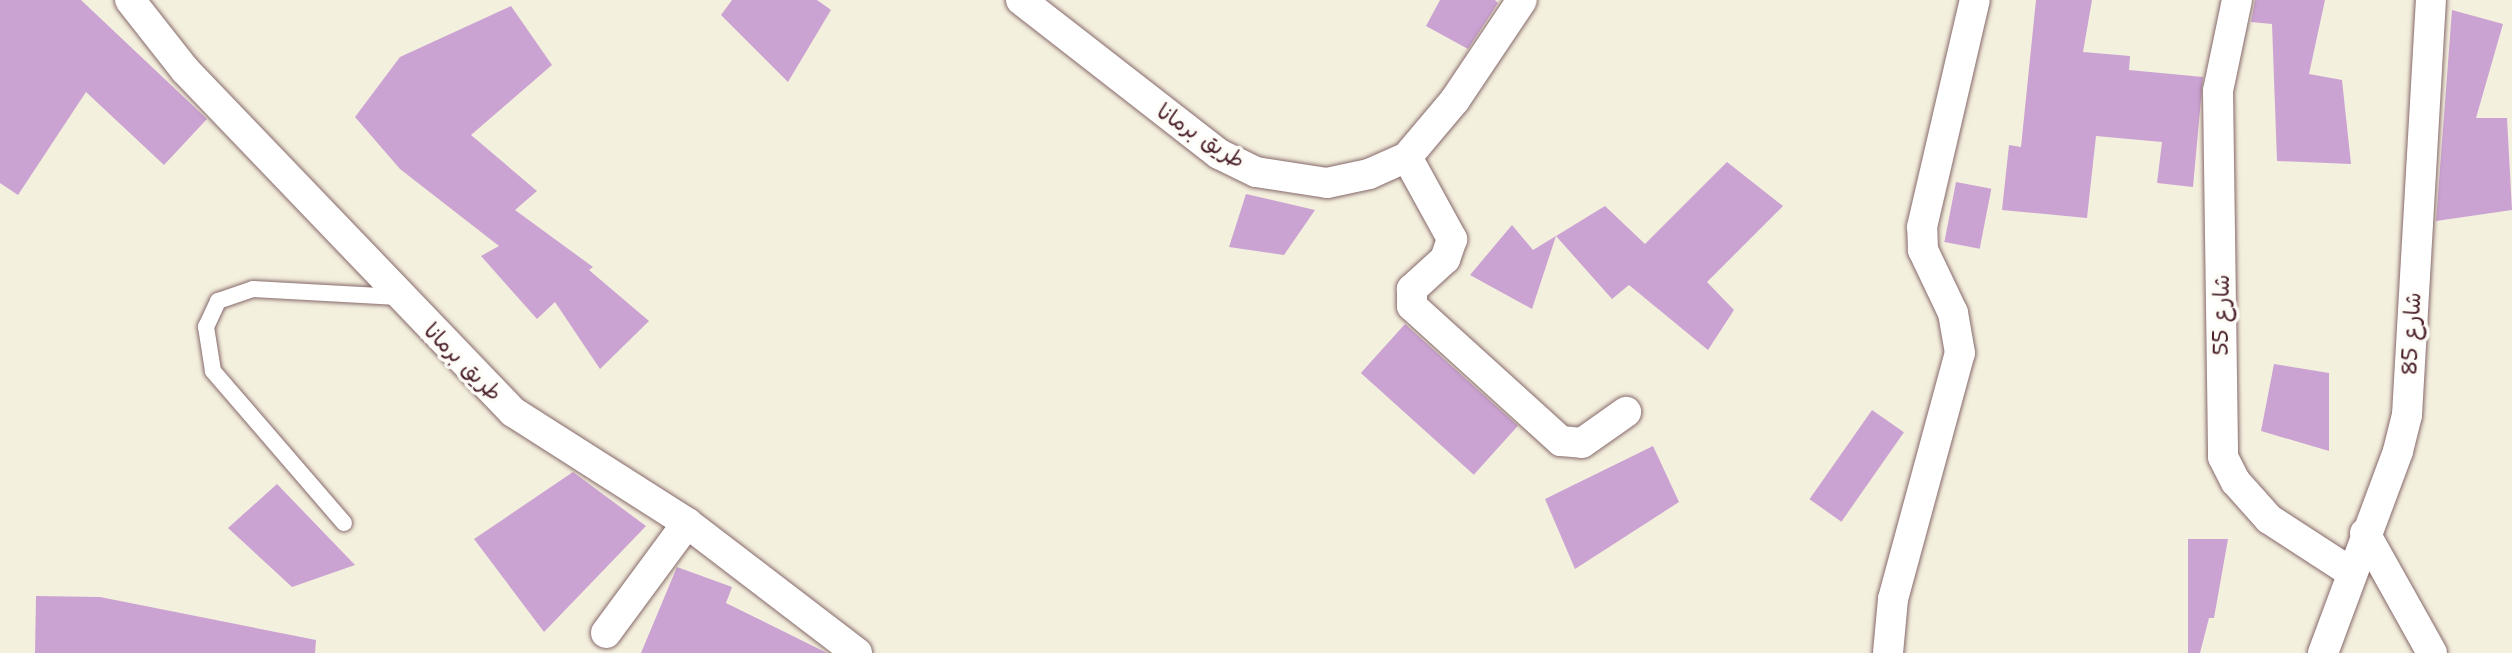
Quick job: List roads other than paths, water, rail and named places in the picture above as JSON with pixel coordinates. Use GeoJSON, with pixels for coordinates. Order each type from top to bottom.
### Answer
{"type":"FeatureCollection","features":[{"type":"Feature","properties":{"kind":"street","name":"طريق برمانا"},"geometry":{"type":"LineString","coordinates":[[130,0],[185,70],[398,297],[513,412],[687,523],[857,653]]}},
{"type":"Feature","properties":{"kind":"street","name":"طريق برمانا"},"geometry":{"type":"LineString","coordinates":[[1021,0],[1219,154],[1256,172],[1327,183],[1369,174],[1407,157],[1455,100],[1522,0]]}},
{"type":"Feature","properties":{"kind":"street"},"geometry":{"type":"LineString","coordinates":[[1888,653],[1893,599],[1960,353],[1953,313],[1923,250],[1922,227],[1975,0]]}},
{"type":"Feature","properties":{"kind":"street","name":"شارع 55"},"geometry":{"type":"LineString","coordinates":[[2237,0],[2218,91],[2223,457],[2236,482],[2269,519],[2349,571]]}},
{"type":"Feature","properties":{"kind":"street","name":"شارع 85"},"geometry":{"type":"LineString","coordinates":[[2323,653],[2349,571],[2398,451],[2407,415],[2431,0]]}},
{"type":"Feature","properties":{"kind":"street"},"geometry":{"type":"LineString","coordinates":[[1407,157],[1452,239],[1445,259],[1412,289],[1412,306],[1561,441],[1582,443],[1626,412]]}},
{"type":"Feature","properties":{"kind":"street"},"geometry":{"type":"LineString","coordinates":[[606,633],[687,523]]}},
{"type":"Feature","properties":{"kind":"street"},"geometry":{"type":"LineString","coordinates":[[2365,533],[2432,653]]}},
{"type":"Feature","properties":{"kind":"lane"},"geometry":{"type":"LineString","coordinates":[[344,523],[213,371],[206,327],[218,301],[253,289],[398,297]]}}]}
